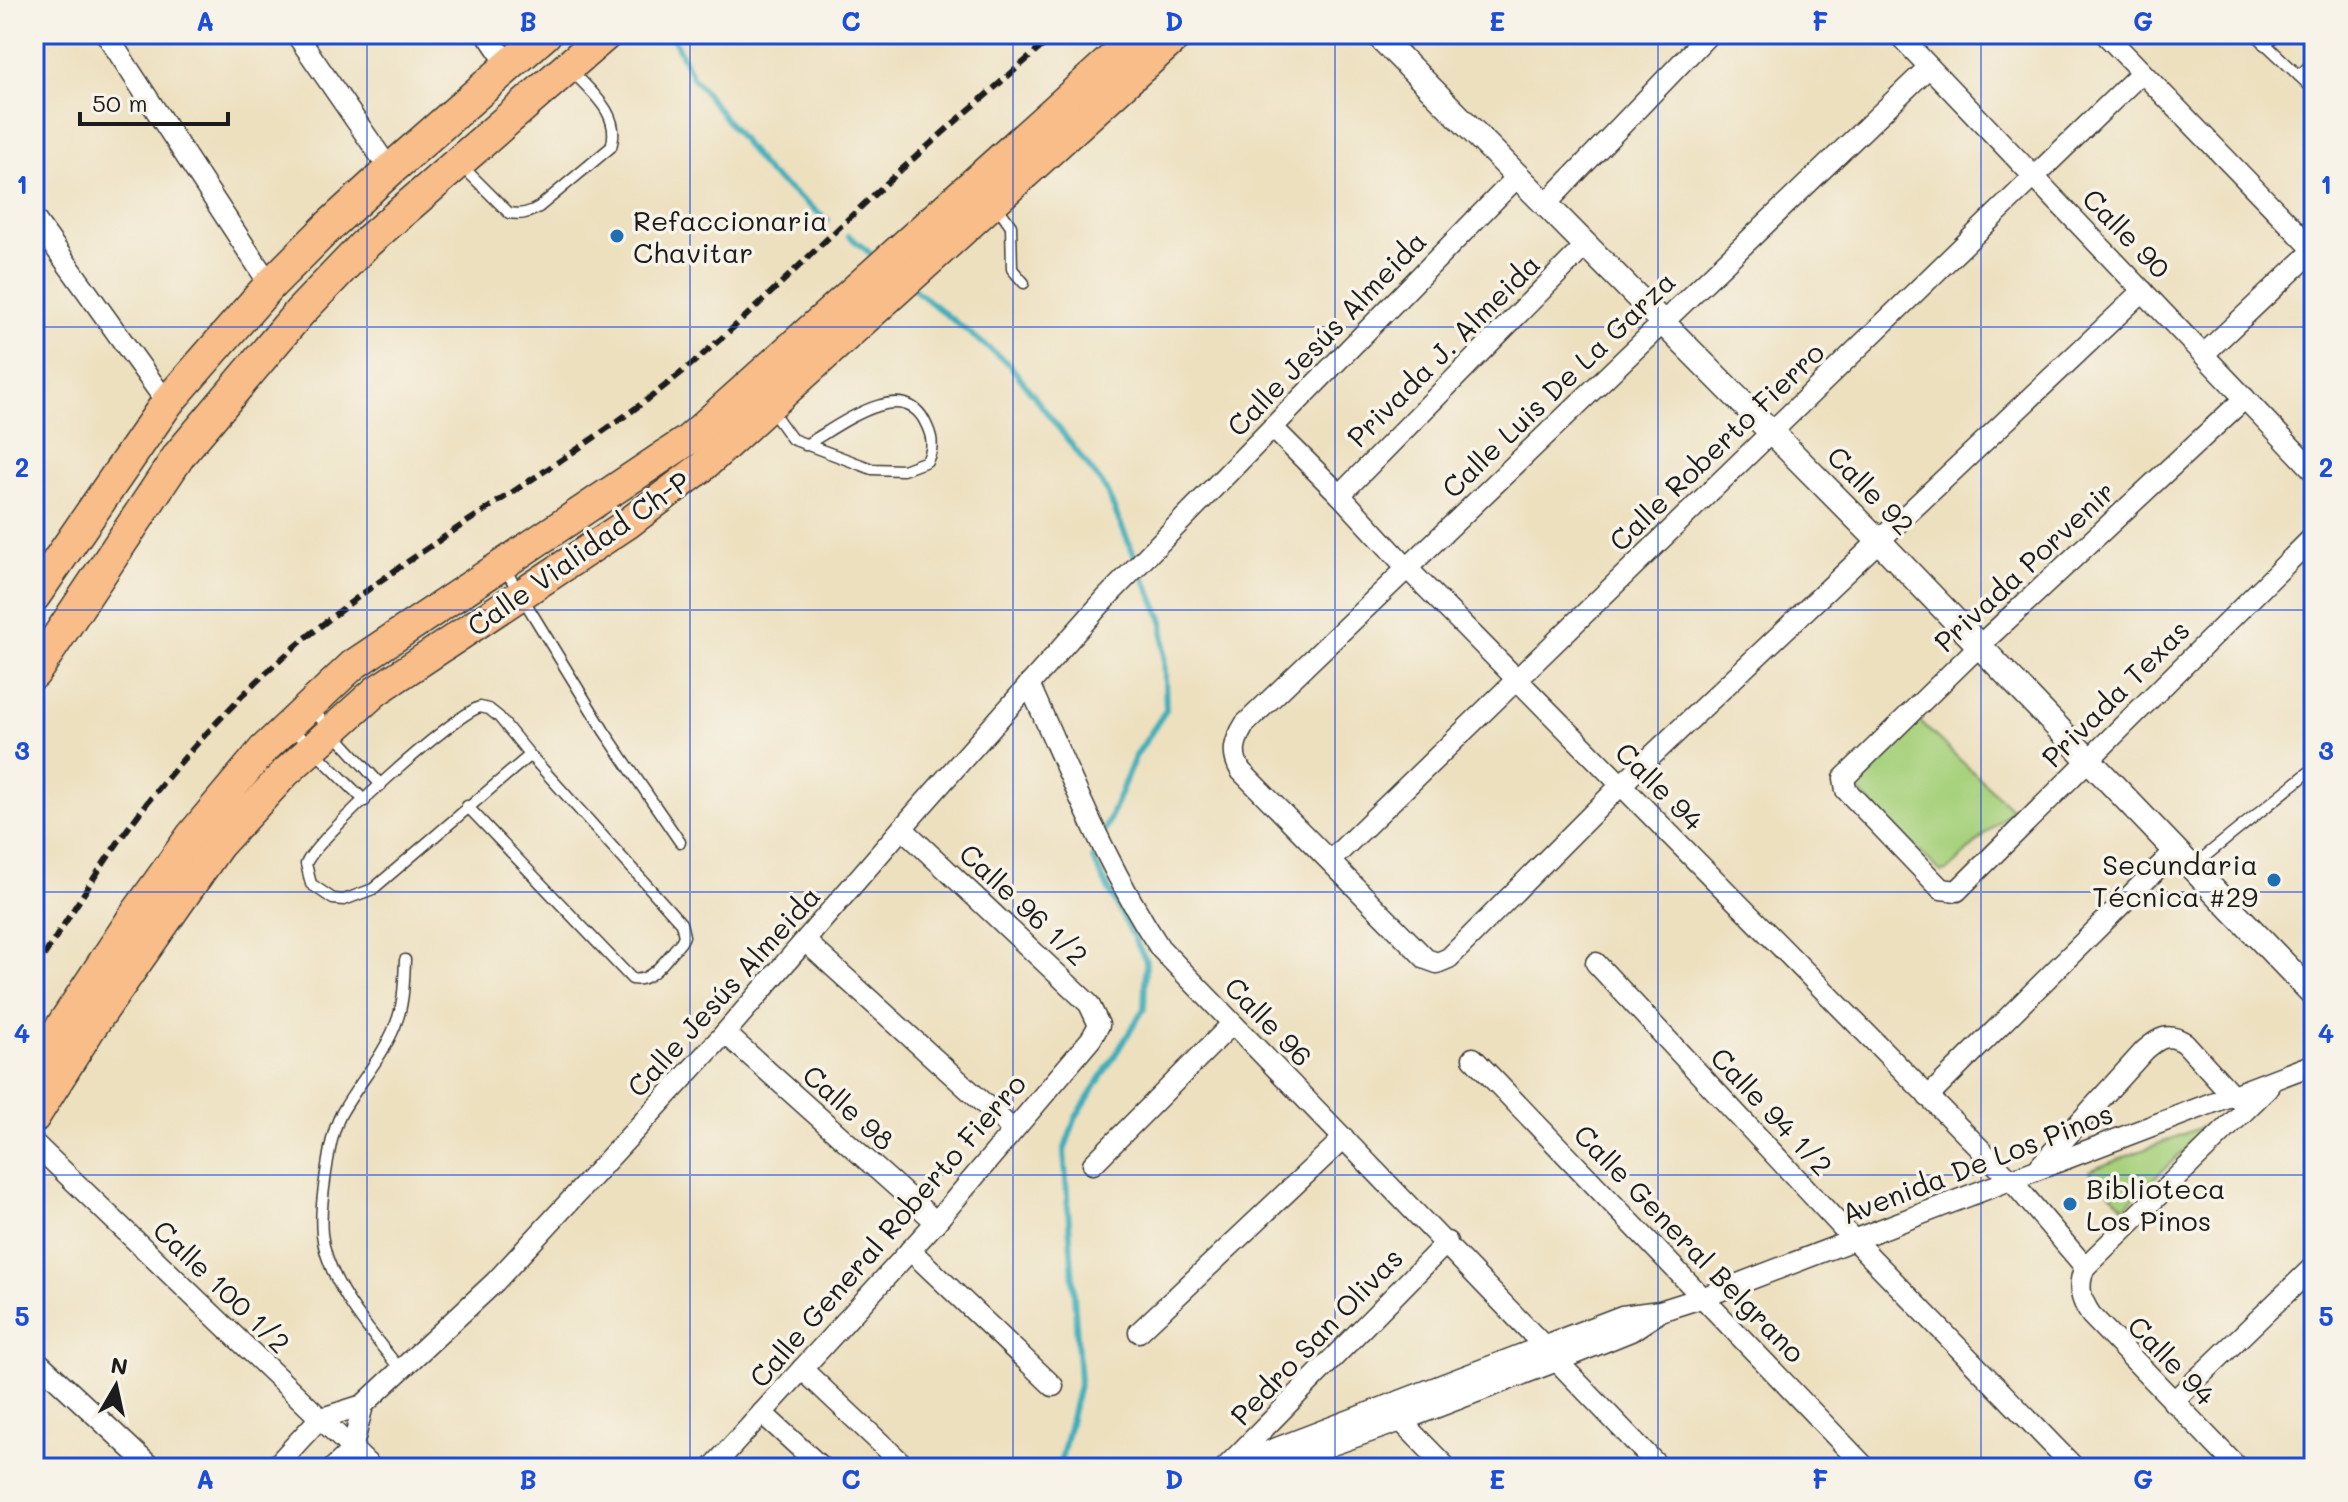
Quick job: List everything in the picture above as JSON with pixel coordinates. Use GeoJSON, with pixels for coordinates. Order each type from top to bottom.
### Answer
{"type":"FeatureCollection","features":[{"type":"Feature","properties":{"kind":"highway"},"geometry":{"type":"LineString","coordinates":[[34,596],[167,403],[270,285],[390,170],[545,34]]}},
{"type":"Feature","properties":{"kind":"highway"},"geometry":{"type":"LineString","coordinates":[[34,673],[180,454],[299,313],[367,242],[604,37]]}},
{"type":"Feature","properties":{"kind":"main road","name":"Calle Vialidad Ch-P"},"geometry":{"type":"LineString","coordinates":[[985,191],[1139,34]]}},
{"type":"Feature","properties":{"kind":"main road","name":"Calle Vialidad Ch-P"},"geometry":{"type":"LineString","coordinates":[[34,1118],[90,1029],[219,845],[251,808],[322,739],[376,691],[627,524],[701,468],[762,393],[985,191],[1179,34]]}},
{"type":"Feature","properties":{"kind":"main road","name":"Calle Vialidad Ch-P"},"geometry":{"type":"LineString","coordinates":[[34,1067],[191,836],[263,750],[353,665],[762,393]]}},
{"type":"Feature","properties":{"kind":"street"},"geometry":{"type":"LineString","coordinates":[[106,34],[270,285]]}},
{"type":"Feature","properties":{"kind":"street"},"geometry":{"type":"LineString","coordinates":[[296,34],[390,170]]}},
{"type":"Feature","properties":{"kind":"street"},"geometry":{"type":"LineString","coordinates":[[487,34],[508,65]]}},
{"type":"Feature","properties":{"kind":"street"},"geometry":{"type":"LineString","coordinates":[[1546,204],[1709,34]]}},
{"type":"Feature","properties":{"kind":"street","name":"Calle 90"},"geometry":{"type":"LineString","coordinates":[[1898,34],[2314,471]]}},
{"type":"Feature","properties":{"kind":"street"},"geometry":{"type":"LineString","coordinates":[[2105,34],[2314,250],[2204,354]]}},
{"type":"Feature","properties":{"kind":"street","name":"Calle 92"},"geometry":{"type":"LineString","coordinates":[[1380,35],[1879,541],[2314,995]]}},
{"type":"Feature","properties":{"kind":"street","name":"Calle Luis De La Garza"},"geometry":{"type":"LineString","coordinates":[[1331,860],[1241,771],[1234,760],[1234,747],[1245,724],[1929,67]]}},
{"type":"Feature","properties":{"kind":"street","name":"Calle Roberto Fierro"},"geometry":{"type":"LineString","coordinates":[[1331,860],[2141,73]]}},
{"type":"Feature","properties":{"kind":"street","name":"Calle Jesús Almeida"},"geometry":{"type":"LineString","coordinates":[[274,1468],[319,1419],[363,1405],[495,1282],[725,1033],[1107,597],[1518,176]]}},
{"type":"Feature","properties":{"kind":"street"},"geometry":{"type":"LineString","coordinates":[[34,218],[167,403]]}},
{"type":"Feature","properties":{"kind":"street","name":"Privada J. Almeida"},"geometry":{"type":"LineString","coordinates":[[1340,495],[1586,245]]}},
{"type":"Feature","properties":{"kind":"street"},"geometry":{"type":"LineString","coordinates":[[1331,860],[1431,962],[1449,958],[1621,785],[2143,291]]}},
{"type":"Feature","properties":{"kind":"street","name":"Privada Porvenir"},"geometry":{"type":"LineString","coordinates":[[1957,891],[1941,889],[1846,790],[1844,778],[1979,646],[2245,398]]}},
{"type":"Feature","properties":{"kind":"street","name":"Calle 94"},"geometry":{"type":"LineString","coordinates":[[1273,428],[1408,569],[2011,1180],[2082,1274],[2083,1304],[2091,1315],[2238,1468]]}},
{"type":"Feature","properties":{"kind":"street","name":"Privada Texas"},"geometry":{"type":"LineString","coordinates":[[1957,891],[2314,536]]}},
{"type":"Feature","properties":{"kind":"street","name":"Calle 96"},"geometry":{"type":"LineString","coordinates":[[1029,684],[1105,855],[1160,948],[1447,1242],[1660,1468]]}},
{"type":"Feature","properties":{"kind":"street","name":"Calle 96 1/2"},"geometry":{"type":"LineString","coordinates":[[902,828],[1089,1004],[1099,1025]]}},
{"type":"Feature","properties":{"kind":"street"},"geometry":{"type":"LineString","coordinates":[[1928,1097],[2183,859]]}},
{"type":"Feature","properties":{"kind":"street"},"geometry":{"type":"LineString","coordinates":[[805,941],[1013,1130]]}},
{"type":"Feature","properties":{"kind":"street","name":"Calle 94 1/2"},"geometry":{"type":"LineString","coordinates":[[1596,963],[1854,1240],[2075,1468]]}},
{"type":"Feature","properties":{"kind":"street"},"geometry":{"type":"LineString","coordinates":[[1093,1164],[1232,1024]]}},
{"type":"Feature","properties":{"kind":"street","name":"Calle General Roberto Fierro"},"geometry":{"type":"LineString","coordinates":[[712,1468],[936,1222],[1091,1039],[1099,1025]]}},
{"type":"Feature","properties":{"kind":"street","name":"Calle 98"},"geometry":{"type":"LineString","coordinates":[[725,1033],[936,1222]]}},
{"type":"Feature","properties":{"kind":"street"},"geometry":{"type":"LineString","coordinates":[[2038,1169],[2145,1050],[2160,1038],[2175,1037],[2185,1043],[2234,1097]]}},
{"type":"Feature","properties":{"kind":"street","name":"Calle General Belgrano"},"geometry":{"type":"LineString","coordinates":[[1473,1058],[1866,1468]]}},
{"type":"Feature","properties":{"kind":"street","name":"Avenida De Los Pinos"},"geometry":{"type":"LineString","coordinates":[[1245,1468],[1550,1353],[1631,1331],[1660,1311],[2234,1097],[2314,1064]]}},
{"type":"Feature","properties":{"kind":"street"},"geometry":{"type":"LineString","coordinates":[[2082,1274],[2274,1081]]}},
{"type":"Feature","properties":{"kind":"street"},"geometry":{"type":"LineString","coordinates":[[1139,1332],[1344,1138]]}},
{"type":"Feature","properties":{"kind":"street","name":"Calle 100 1/2"},"geometry":{"type":"LineString","coordinates":[[34,1143],[372,1468]]}},
{"type":"Feature","properties":{"kind":"street","name":"Pedro San Olivas"},"geometry":{"type":"LineString","coordinates":[[1225,1468],[1264,1459],[1447,1242]]}},
{"type":"Feature","properties":{"kind":"street"},"geometry":{"type":"LineString","coordinates":[[910,1250],[1053,1386]]}},
{"type":"Feature","properties":{"kind":"street"},"geometry":{"type":"LineString","coordinates":[[2173,1402],[2314,1266]]}},
{"type":"Feature","properties":{"kind":"street","name":"Avenida De Los Pinos"},"geometry":{"type":"LineString","coordinates":[[1264,1459],[1401,1421],[1550,1353]]}},
{"type":"Feature","properties":{"kind":"street"},"geometry":{"type":"LineString","coordinates":[[34,1358],[152,1468]]}},
{"type":"Feature","properties":{"kind":"street"},"geometry":{"type":"LineString","coordinates":[[802,1369],[907,1468]]}},
{"type":"Feature","properties":{"kind":"street"},"geometry":{"type":"LineString","coordinates":[[333,1468],[352,1450],[363,1405]]}},
{"type":"Feature","properties":{"kind":"street"},"geometry":{"type":"LineString","coordinates":[[762,1413],[822,1468]]}},
{"type":"Feature","properties":{"kind":"street"},"geometry":{"type":"LineString","coordinates":[[1401,1421],[1447,1468]]}},
{"type":"Feature","properties":{"kind":"lane"},"geometry":{"type":"LineString","coordinates":[[2255,34],[2314,90]]}},
{"type":"Feature","properties":{"kind":"lane"},"geometry":{"type":"LineString","coordinates":[[2265,45],[2277,34]]}},
{"type":"Feature","properties":{"kind":"lane"},"geometry":{"type":"LineString","coordinates":[[2299,76],[2314,61]]}},
{"type":"Feature","properties":{"kind":"lane"},"geometry":{"type":"LineString","coordinates":[[459,163],[509,213],[518,215],[530,213],[539,207],[611,147],[615,125],[606,109],[568,67]]}},
{"type":"Feature","properties":{"kind":"lane"},"geometry":{"type":"LineString","coordinates":[[985,191],[1011,226],[1012,269],[1024,283]]}},
{"type":"Feature","properties":{"kind":"lane"},"geometry":{"type":"LineString","coordinates":[[762,393],[792,439],[805,445],[872,469],[903,470],[927,461],[933,444],[921,415],[911,405],[884,402],[805,445]]}},
{"type":"Feature","properties":{"kind":"lane"},"geometry":{"type":"LineString","coordinates":[[502,564],[604,731],[680,842]]}},
{"type":"Feature","properties":{"kind":"lane"},"geometry":{"type":"LineString","coordinates":[[467,806],[632,979],[639,981],[649,976],[681,942],[684,936],[681,923],[489,709],[480,707],[460,717],[381,785],[315,848],[306,864],[311,884],[333,899],[344,900],[373,889],[467,806],[530,755]]}},
{"type":"Feature","properties":{"kind":"lane"},"geometry":{"type":"LineString","coordinates":[[300,717],[322,739],[381,785]]}},
{"type":"Feature","properties":{"kind":"lane"},"geometry":{"type":"LineString","coordinates":[[300,717],[322,739],[365,801]]}},
{"type":"Feature","properties":{"kind":"lane"},"geometry":{"type":"LineString","coordinates":[[2183,859],[2314,768]]}},
{"type":"Feature","properties":{"kind":"lane"},"geometry":{"type":"LineString","coordinates":[[400,1369],[369,1331],[337,1280],[326,1251],[322,1219],[333,1137],[339,1118],[386,1046],[397,1023],[405,960]]}},
{"type":"Feature","properties":{"kind":"green space"},"geometry":{"type":"Polygon","coordinates":[[[1915,717],[2012,809],[1947,871],[1941,872],[1850,783],[1915,717]]]}},
{"type":"Feature","properties":{"kind":"green space"},"geometry":{"type":"Polygon","coordinates":[[[2214,1122],[2124,1207],[2089,1171],[2214,1122]]]}},
{"type":"Feature","properties":{"kind":"waterway"},"geometry":{"type":"LineString","coordinates":[[671,34],[692,76],[768,173],[828,220]]}},
{"type":"Feature","properties":{"kind":"waterway"},"geometry":{"type":"LineString","coordinates":[[849,236],[870,253]]}},
{"type":"Feature","properties":{"kind":"waterway"},"geometry":{"type":"LineString","coordinates":[[915,290],[1010,365],[1105,488],[1163,621],[1166,710],[1135,757],[1103,835]]}},
{"type":"Feature","properties":{"kind":"waterway"},"geometry":{"type":"LineString","coordinates":[[1059,1468],[1080,1381],[1064,1151],[1076,1117],[1144,1009],[1146,961],[1093,859],[1098,846]]}},
{"type":"Feature","properties":{"kind":"railway"},"geometry":{"type":"LineString","coordinates":[[34,971],[101,867],[155,793],[228,710],[287,654],[387,576],[597,436],[678,375],[736,325],[899,172],[1056,34]]}},
{"type":"Feature","properties":{"kind":"place","name":"Refaccionaria Chavitar"},"geometry":{"type":"Point","coordinates":[617,236]}},
{"type":"Feature","properties":{"kind":"place","name":"Secundaria Técnica #29"},"geometry":{"type":"Point","coordinates":[2274,880]}},
{"type":"Feature","properties":{"kind":"place","name":"Biblioteca Los Pinos"},"geometry":{"type":"Point","coordinates":[2070,1204]}}]}
